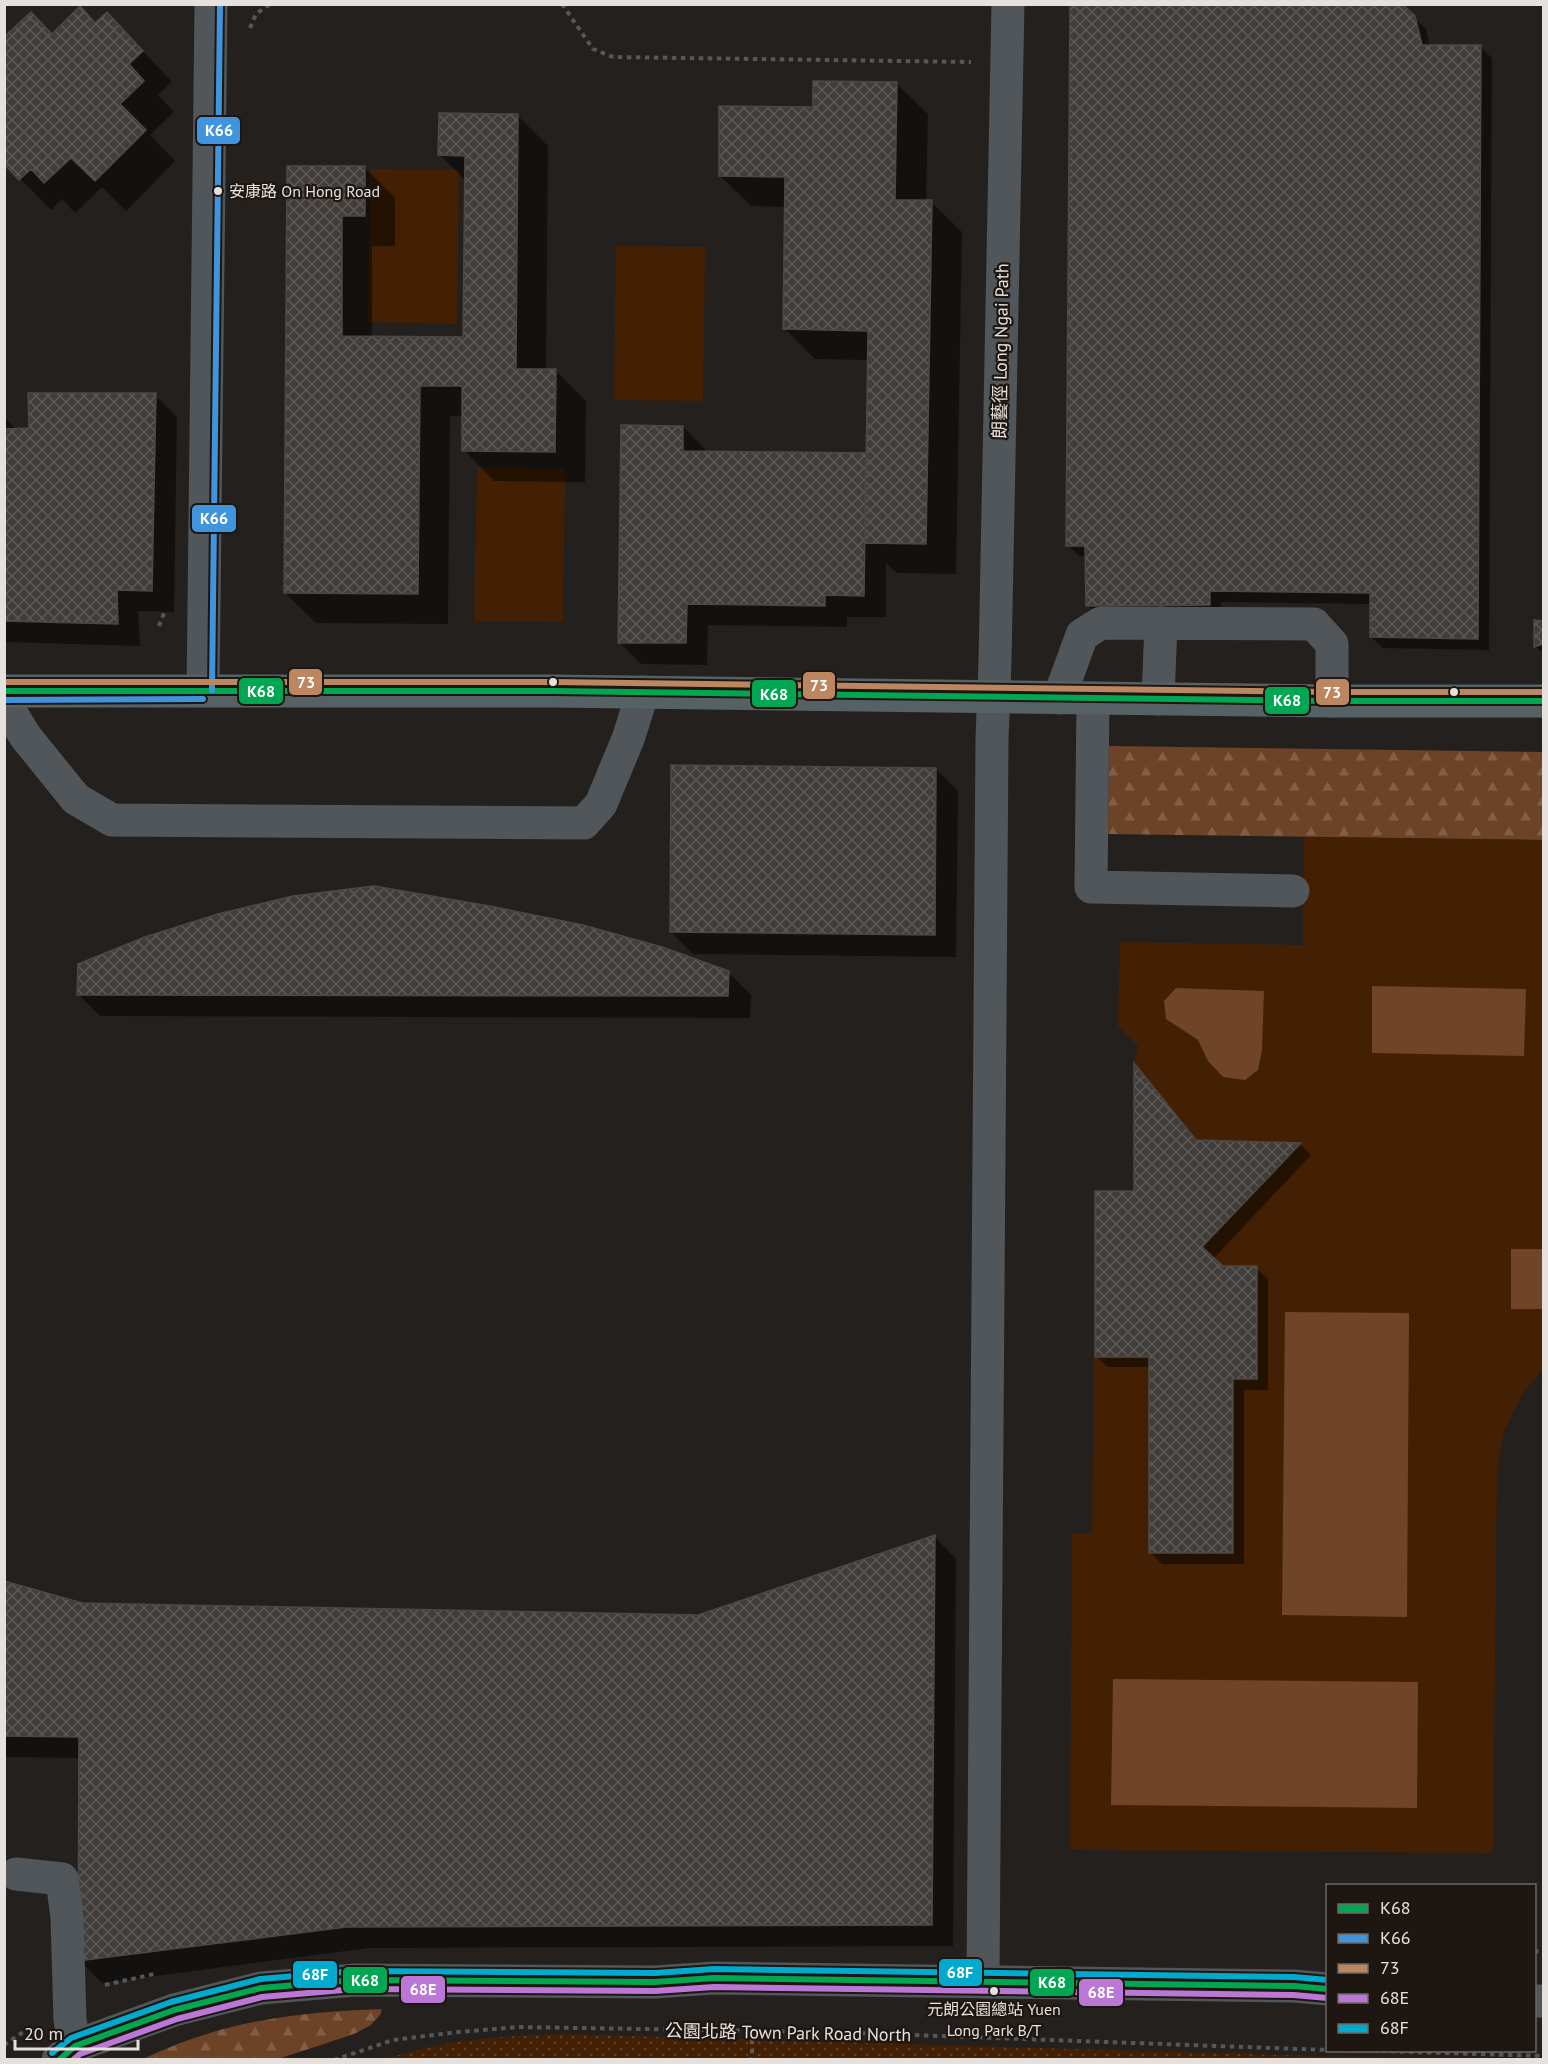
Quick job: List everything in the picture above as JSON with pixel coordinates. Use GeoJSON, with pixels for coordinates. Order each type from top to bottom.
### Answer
{"type":"FeatureCollection","features":[{"type":"Feature","properties":{"kind":"main road"},"geometry":{"type":"LineString","coordinates":[[4,691],[203,690],[1544,701]]}},
{"type":"Feature","properties":{"kind":"street"},"geometry":{"type":"LineString","coordinates":[[203,690],[211,4]]}},
{"type":"Feature","properties":{"kind":"street","name":"朗藝徑 Long Ngai Path"},"geometry":{"type":"LineString","coordinates":[[983,1982],[992,751],[1008,4]]}},
{"type":"Feature","properties":{"kind":"street"},"geometry":{"type":"LineString","coordinates":[[1059,698],[1082,635],[1101,623],[1314,624],[1332,644],[1332,701]]}},
{"type":"Feature","properties":{"kind":"street"},"geometry":{"type":"LineString","coordinates":[[1158,699],[1161,623]]}},
{"type":"Feature","properties":{"kind":"street"},"geometry":{"type":"LineString","coordinates":[[4,701],[25,735],[76,799],[112,820],[585,823],[602,804],[628,739],[643,693]]}},
{"type":"Feature","properties":{"kind":"street"},"geometry":{"type":"LineString","coordinates":[[1094,698],[1091,887],[1293,891]]}},
{"type":"Feature","properties":{"kind":"street"},"geometry":{"type":"LineString","coordinates":[[16,1874],[62,1879],[67,1918],[70,2020],[66,2053],[174,2010],[261,1988],[355,1980],[655,1982],[714,1978],[1282,1986],[1326,1989]]}},
{"type":"Feature","properties":{"kind":"path"},"geometry":{"type":"LineString","coordinates":[[562,4],[593,49],[613,57],[1007,62]]}},
{"type":"Feature","properties":{"kind":"path","name":"公園北路 Town Park Road North"},"geometry":{"type":"LineString","coordinates":[[334,2060],[393,2040],[518,2027],[829,2032],[1326,2050]]}},
{"type":"Feature","properties":{"kind":"path"},"geometry":{"type":"LineString","coordinates":[[752,2032],[752,2059]]}},
{"type":"Feature","properties":{"kind":"path"},"geometry":{"type":"LineString","coordinates":[[1377,2052],[1456,2057],[1544,2056]]}},
{"type":"Feature","properties":{"kind":"shaded area"},"geometry":{"type":"Polygon","coordinates":[[[370,169],[459,170],[457,324],[368,322],[370,169]]]}},
{"type":"Feature","properties":{"kind":"shaded area"},"geometry":{"type":"Polygon","coordinates":[[[616,246],[705,247],[703,401],[614,400],[616,246]]]}},
{"type":"Feature","properties":{"kind":"shaded area"},"geometry":{"type":"Polygon","coordinates":[[[477,467],[565,469],[563,622],[474,621],[477,467]]]}},
{"type":"Feature","properties":{"kind":"shaded area"},"geometry":{"type":"Polygon","coordinates":[[[1304,837],[1543,840],[1543,1368],[1523,1394],[1504,1431],[1497,1470],[1493,1853],[1070,1850],[1072,1533],[1092,1533],[1095,1191],[1134,1191],[1134,1063],[1138,1046],[1118,1026],[1120,942],[1303,945],[1304,837]]]}},
{"type":"Feature","properties":{"kind":"shaded area"},"geometry":{"type":"Polygon","coordinates":[[[1372,986],[1526,989],[1524,1056],[1372,1053],[1372,986]]]}},
{"type":"Feature","properties":{"kind":"shaded area"},"geometry":{"type":"Polygon","coordinates":[[[1176,988],[1264,991],[1262,1050],[1258,1070],[1245,1080],[1223,1077],[1208,1061],[1198,1040],[1166,1019],[1164,1001],[1176,988]]]}},
{"type":"Feature","properties":{"kind":"shaded area"},"geometry":{"type":"Polygon","coordinates":[[[1511,1249],[1543,1249],[1543,1309],[1511,1309],[1511,1249]]]}},
{"type":"Feature","properties":{"kind":"shaded area"},"geometry":{"type":"Polygon","coordinates":[[[1285,1312],[1409,1313],[1407,1617],[1282,1615],[1285,1312]]]}},
{"type":"Feature","properties":{"kind":"shaded area"},"geometry":{"type":"Polygon","coordinates":[[[1113,1679],[1418,1682],[1417,1808],[1111,1805],[1113,1679]]]}},
{"type":"Feature","properties":{"kind":"shaded area"},"geometry":{"type":"Polygon","coordinates":[[[560,2034],[1417,2059],[386,2059],[450,2043],[560,2034]]]}},
{"type":"Feature","properties":{"kind":"green space"},"geometry":{"type":"Polygon","coordinates":[[[1109,746],[1543,752],[1543,840],[1108,834],[1109,746]]]}},
{"type":"Feature","properties":{"kind":"green space"},"geometry":{"type":"Polygon","coordinates":[[[382,2009],[371,2025],[354,2034],[278,2059],[143,2059],[172,2046],[231,2027],[289,2016],[382,2009]]]}},
{"type":"Feature","properties":{"kind":"building"},"geometry":{"type":"Polygon","coordinates":[[[1070,4],[1402,4],[1415,16],[1422,45],[1481,45],[1478,639],[1370,637],[1370,593],[1210,591],[1210,605],[1086,606],[1085,546],[1066,546],[1070,4]]]}},
{"type":"Feature","properties":{"kind":"building"},"geometry":{"type":"Polygon","coordinates":[[[80,6],[95,23],[107,12],[143,51],[129,64],[144,81],[120,104],[146,130],[95,181],[71,158],[44,183],[31,169],[19,180],[4,164],[4,82],[6,80],[4,78],[4,37],[31,12],[52,34],[80,6]]]}},
{"type":"Feature","properties":{"kind":"building"},"geometry":{"type":"Polygon","coordinates":[[[813,81],[897,82],[895,200],[932,200],[926,544],[865,543],[868,331],[783,329],[785,177],[719,176],[719,106],[813,107],[813,81]]]}},
{"type":"Feature","properties":{"kind":"building"},"geometry":{"type":"Polygon","coordinates":[[[439,113],[518,114],[516,369],[556,369],[555,452],[462,451],[462,386],[420,386],[418,594],[284,593],[287,166],[365,166],[365,216],[342,216],[342,336],[463,337],[465,156],[438,155],[439,113]]]}},
{"type":"Feature","properties":{"kind":"building"},"geometry":{"type":"Polygon","coordinates":[[[28,393],[156,393],[152,591],[117,590],[118,624],[4,621],[4,429],[29,428],[28,393]]]}},
{"type":"Feature","properties":{"kind":"building"},"geometry":{"type":"Polygon","coordinates":[[[621,425],[683,426],[683,451],[866,453],[864,596],[825,595],[825,606],[687,604],[686,643],[618,643],[621,425]]]}},
{"type":"Feature","properties":{"kind":"building"},"geometry":{"type":"Polygon","coordinates":[[[1534,620],[1544,621],[1544,644],[1534,647],[1534,620]]]}},
{"type":"Feature","properties":{"kind":"building"},"geometry":{"type":"Polygon","coordinates":[[[671,765],[936,768],[935,935],[670,932],[671,765]]]}},
{"type":"Feature","properties":{"kind":"building"},"geometry":{"type":"Polygon","coordinates":[[[374,886],[583,925],[662,947],[729,971],[728,996],[77,995],[78,964],[145,937],[218,914],[293,896],[374,886]]]}},
{"type":"Feature","properties":{"kind":"building"},"geometry":{"type":"Polygon","coordinates":[[[1134,1063],[1196,1140],[1301,1143],[1202,1247],[1223,1266],[1257,1266],[1257,1379],[1233,1379],[1233,1553],[1149,1553],[1149,1357],[1095,1357],[1095,1191],[1134,1191],[1134,1063]]]}},
{"type":"Feature","properties":{"kind":"building"},"geometry":{"type":"Polygon","coordinates":[[[935,1535],[932,1925],[346,1927],[78,1961],[79,1737],[4,1736],[4,1581],[82,1603],[698,1615],[935,1535]]]}},
{"type":"Feature","properties":{"kind":"transit line","name":"K66"},"geometry":{"type":"LineString","coordinates":[[212,690],[220,4]]}},
{"type":"Feature","properties":{"kind":"transit line","name":"73"},"geometry":{"type":"LineString","coordinates":[[4,682],[553,682],[1332,692],[1544,692]]}},
{"type":"Feature","properties":{"kind":"transit line","name":"K68"},"geometry":{"type":"LineString","coordinates":[[4,691],[553,691],[1332,701],[1544,701]]}},
{"type":"Feature","properties":{"kind":"transit line","name":"K66"},"geometry":{"type":"LineString","coordinates":[[4,700],[203,699]]}},
{"type":"Feature","properties":{"kind":"transit line","name":"68F"},"geometry":{"type":"LineString","coordinates":[[52,2053],[71,2038],[171,2002],[260,1979],[355,1971],[655,1973],[714,1969],[1294,1977],[1326,1980]]}},
{"type":"Feature","properties":{"kind":"transit line","name":"K68"},"geometry":{"type":"LineString","coordinates":[[59,2060],[75,2046],[174,2010],[261,1988],[355,1980],[655,1982],[714,1978],[1294,1986],[1326,1989]]}},
{"type":"Feature","properties":{"kind":"transit line","name":"68E"},"geometry":{"type":"LineString","coordinates":[[73,2060],[80,2054],[177,2019],[262,1997],[355,1989],[655,1991],[714,1987],[1294,1995],[1326,1998]]}},
{"type":"Feature","properties":{"kind":"place","name":"安康路 On Hong Road"},"geometry":{"type":"Point","coordinates":[218,191]}},
{"type":"Feature","properties":{"kind":"place","name":"元朗公園總站 Yuen Long Park B/T"},"geometry":{"type":"Point","coordinates":[994,1991]}}]}
